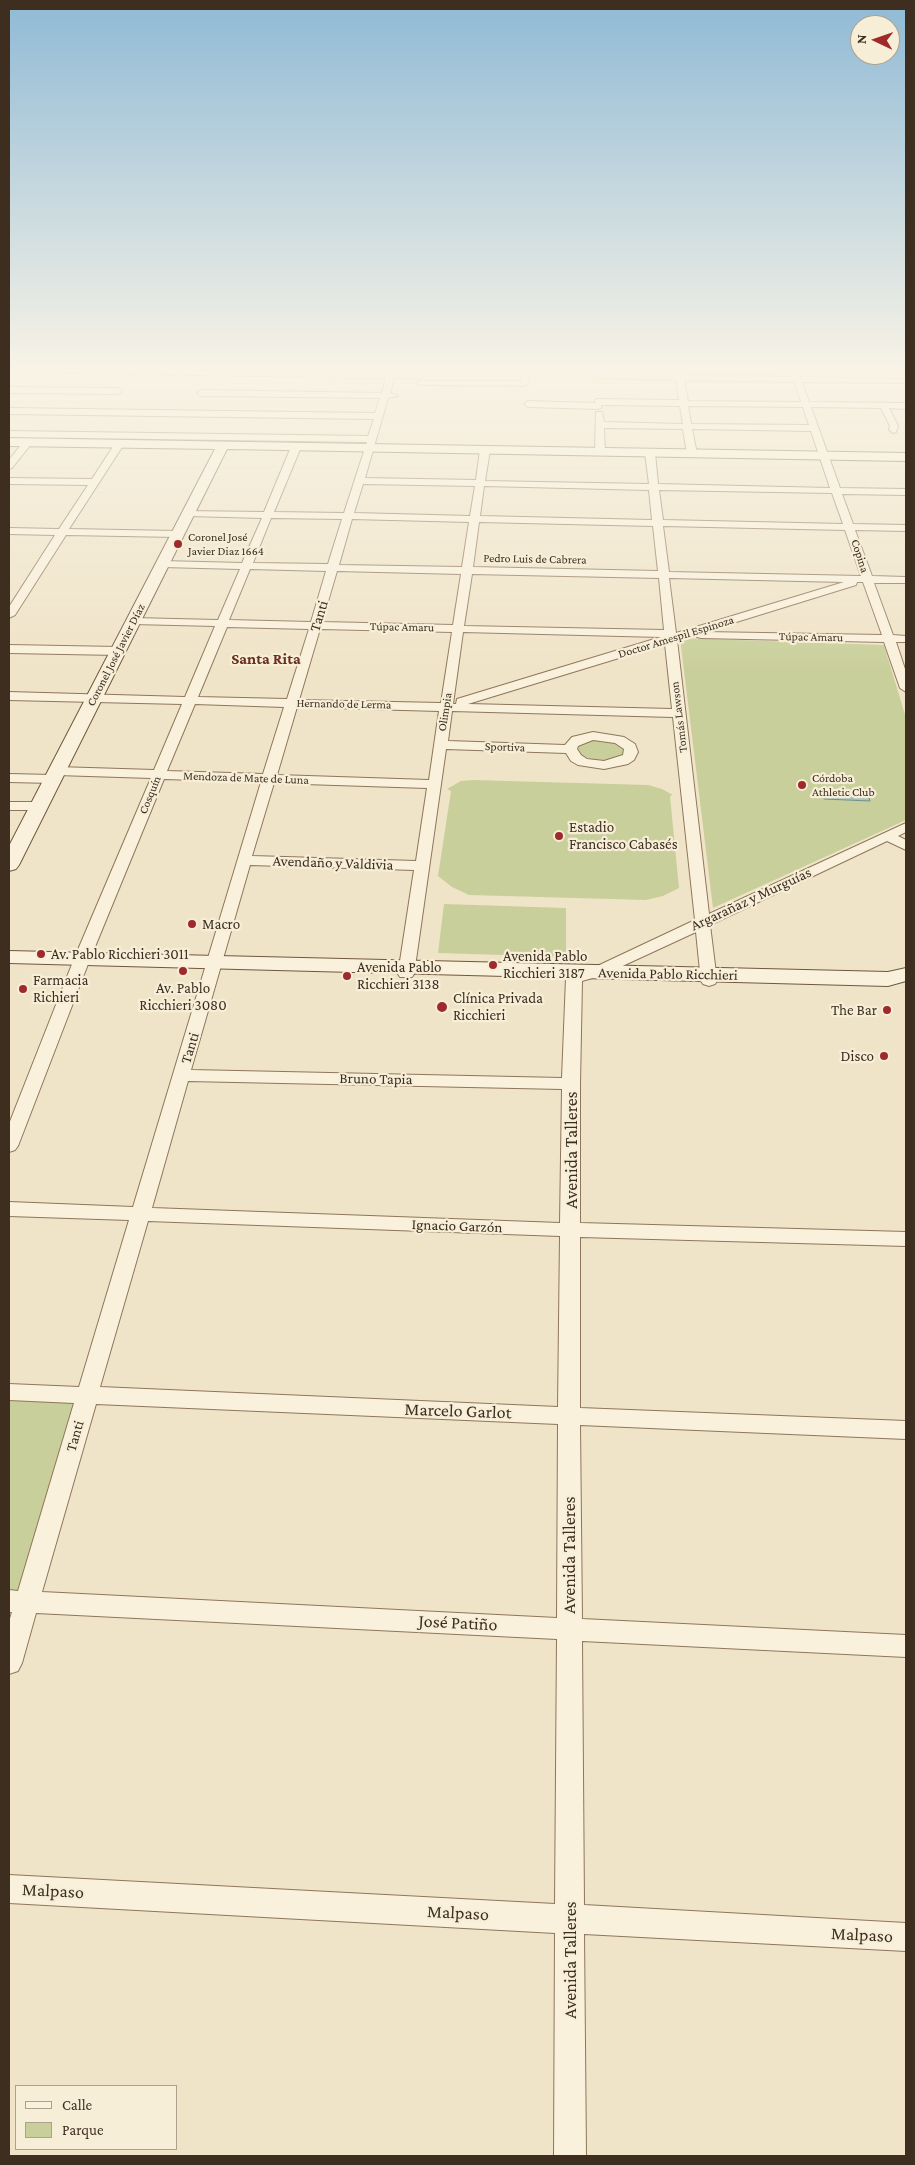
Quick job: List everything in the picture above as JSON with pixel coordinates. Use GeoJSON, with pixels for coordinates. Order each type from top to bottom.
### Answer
{"type":"FeatureCollection","features":[{"type":"Feature","properties":{"kind":"main road","name":"Coronel José Javier Díaz"},"geometry":{"type":"LineString","coordinates":[[9,865],[189,513],[206,469]]}},
{"type":"Feature","properties":{"kind":"main road","name":"Avenida Pablo Ricchieri"},"geometry":{"type":"LineString","coordinates":[[9,957],[81,962],[406,971],[574,978],[888,979],[906,975]]}},
{"type":"Feature","properties":{"kind":"main road","name":"Avenida Pablo Ricchieri"},"geometry":{"type":"LineString","coordinates":[[9,964],[81,962]]}},
{"type":"Feature","properties":{"kind":"main road","name":"Avenida Pablo Ricchieri"},"geometry":{"type":"LineString","coordinates":[[406,971],[597,972],[906,987]]}},
{"type":"Feature","properties":{"kind":"street"},"geometry":{"type":"LineString","coordinates":[[9,615],[103,469]]}},
{"type":"Feature","properties":{"kind":"street","name":"Cosquín"},"geometry":{"type":"LineString","coordinates":[[9,1146],[81,962],[286,469]]}},
{"type":"Feature","properties":{"kind":"street","name":"Tanti"},"geometry":{"type":"LineString","coordinates":[[9,1663],[18,1602],[88,1395],[244,860],[334,568],[362,469]]}},
{"type":"Feature","properties":{"kind":"street","name":"Olimpia"},"geometry":{"type":"LineString","coordinates":[[406,971],[482,469]]}},
{"type":"Feature","properties":{"kind":"street","name":"Tomás Lawson"},"geometry":{"type":"LineString","coordinates":[[652,469],[708,978]]}},
{"type":"Feature","properties":{"kind":"street","name":"Copina"},"geometry":{"type":"LineString","coordinates":[[830,469],[906,688]]}},
{"type":"Feature","properties":{"kind":"street"},"geometry":{"type":"LineString","coordinates":[[9,481],[94,482]]}},
{"type":"Feature","properties":{"kind":"street"},"geometry":{"type":"LineString","coordinates":[[358,481],[906,492]]}},
{"type":"Feature","properties":{"kind":"street"},"geometry":{"type":"LineString","coordinates":[[189,513],[906,528]]}},
{"type":"Feature","properties":{"kind":"street"},"geometry":{"type":"LineString","coordinates":[[9,531],[178,534]]}},
{"type":"Feature","properties":{"kind":"street","name":"Pedro Luis de Cabrera"},"geometry":{"type":"LineString","coordinates":[[162,564],[906,580]]}},
{"type":"Feature","properties":{"kind":"street","name":"Doctor Amespil Espinoza"},"geometry":{"type":"LineString","coordinates":[[446,707],[670,636],[686,634],[906,567]]}},
{"type":"Feature","properties":{"kind":"street","name":"Túpac Amaru"},"geometry":{"type":"LineString","coordinates":[[133,621],[459,628],[670,636]]}},
{"type":"Feature","properties":{"kind":"street","name":"Túpac Amaru"},"geometry":{"type":"LineString","coordinates":[[686,634],[906,639]]}},
{"type":"Feature","properties":{"kind":"street"},"geometry":{"type":"LineString","coordinates":[[9,648],[118,651]]}},
{"type":"Feature","properties":{"kind":"street","name":"Hernando de Lerma"},"geometry":{"type":"LineString","coordinates":[[9,696],[679,713]]}},
{"type":"Feature","properties":{"kind":"street","name":"Sportiva"},"geometry":{"type":"LineString","coordinates":[[440,745],[570,749]]}},
{"type":"Feature","properties":{"kind":"street","name":"Mendoza de Mate de Luna"},"geometry":{"type":"LineString","coordinates":[[9,778],[55,775],[158,775],[434,784]]}},
{"type":"Feature","properties":{"kind":"street"},"geometry":{"type":"LineString","coordinates":[[9,806],[39,806]]}},
{"type":"Feature","properties":{"kind":"street","name":"Argarañaz y Murguías"},"geometry":{"type":"LineString","coordinates":[[597,972],[906,827]]}},
{"type":"Feature","properties":{"kind":"street"},"geometry":{"type":"LineString","coordinates":[[888,836],[906,846]]}},
{"type":"Feature","properties":{"kind":"street","name":"Avendaño y Valdivia"},"geometry":{"type":"LineString","coordinates":[[244,860],[422,866]]}},
{"type":"Feature","properties":{"kind":"street"},"geometry":{"type":"LineString","coordinates":[[574,978],[597,972]]}},
{"type":"Feature","properties":{"kind":"street","name":"Avenida Talleres"},"geometry":{"type":"LineString","coordinates":[[570,2156],[569,1629],[571,1084],[574,978]]}},
{"type":"Feature","properties":{"kind":"street","name":"Bruno Tapia"},"geometry":{"type":"LineString","coordinates":[[182,1075],[571,1084]]}},
{"type":"Feature","properties":{"kind":"street","name":"Ignacio Garzón"},"geometry":{"type":"LineString","coordinates":[[9,1209],[571,1230],[906,1239]]}},
{"type":"Feature","properties":{"kind":"street","name":"Marcelo Garlot"},"geometry":{"type":"LineString","coordinates":[[9,1392],[906,1430]]}},
{"type":"Feature","properties":{"kind":"street","name":"José Patiño"},"geometry":{"type":"LineString","coordinates":[[18,1602],[906,1646]]}},
{"type":"Feature","properties":{"kind":"street","name":"Malpaso"},"geometry":{"type":"LineString","coordinates":[[9,1889],[906,1937]]}},
{"type":"Feature","properties":{"kind":"green space","name":"Córdoba Athletic Club"},"geometry":{"type":"Polygon","coordinates":[[[680,638],[884,645],[906,718],[906,820],[713,908],[680,638]]]}},
{"type":"Feature","properties":{"kind":"green space"},"geometry":{"type":"Polygon","coordinates":[[[593,740],[614,742],[623,747],[623,755],[619,758],[605,761],[583,757],[578,753],[578,746],[593,740]]]}},
{"type":"Feature","properties":{"kind":"green space","name":"Estadio Francisco Cabasés"},"geometry":{"type":"Polygon","coordinates":[[[461,781],[648,785],[662,789],[673,795],[670,796],[679,888],[663,896],[646,900],[469,895],[452,887],[438,876],[451,791],[447,789],[461,781]]]}},
{"type":"Feature","properties":{"kind":"green space"},"geometry":{"type":"Polygon","coordinates":[[[444,904],[566,908],[566,957],[438,953],[444,904]]]}},
{"type":"Feature","properties":{"kind":"green space"},"geometry":{"type":"Polygon","coordinates":[[[9,1392],[88,1395],[26,1602],[9,1601],[9,1392]]]}},
{"type":"Feature","properties":{"kind":"water"},"geometry":{"type":"Polygon","coordinates":[[[822,791],[867,792],[870,801],[824,799],[822,791]]]}},
{"type":"Feature","properties":{"kind":"place","name":"Coronel José Javier Diaz 1664"},"geometry":{"type":"Point","coordinates":[178,544]}},
{"type":"Feature","properties":{"kind":"place","name":"Córdoba Athletic Club"},"geometry":{"type":"Point","coordinates":[802,785]}},
{"type":"Feature","properties":{"kind":"place","name":"Estadio Francisco Cabasés"},"geometry":{"type":"Point","coordinates":[559,836]}},
{"type":"Feature","properties":{"kind":"place","name":"Macro"},"geometry":{"type":"Point","coordinates":[192,924]}},
{"type":"Feature","properties":{"kind":"place","name":"Av. Pablo Ricchieri 3011"},"geometry":{"type":"Point","coordinates":[41,954]}},
{"type":"Feature","properties":{"kind":"place","name":"Avenida Pablo Ricchieri 3187"},"geometry":{"type":"Point","coordinates":[493,965]}},
{"type":"Feature","properties":{"kind":"place","name":"Av. Pablo Ricchieri 3080"},"geometry":{"type":"Point","coordinates":[183,971]}},
{"type":"Feature","properties":{"kind":"place","name":"Avenida Pablo Ricchieri 3138"},"geometry":{"type":"Point","coordinates":[347,976]}},
{"type":"Feature","properties":{"kind":"place","name":"Farmacia Richieri"},"geometry":{"type":"Point","coordinates":[23,989]}},
{"type":"Feature","properties":{"kind":"place","name":"Clínica Privada Ricchieri"},"geometry":{"type":"Point","coordinates":[442,1007]}},
{"type":"Feature","properties":{"kind":"place","name":"The Bar"},"geometry":{"type":"Point","coordinates":[887,1010]}},
{"type":"Feature","properties":{"kind":"place","name":"Disco"},"geometry":{"type":"Point","coordinates":[884,1056]}},
{"type":"Feature","properties":{"kind":"district","name":"Santa Rita"},"geometry":{"type":"Point","coordinates":[266,659]}}]}
